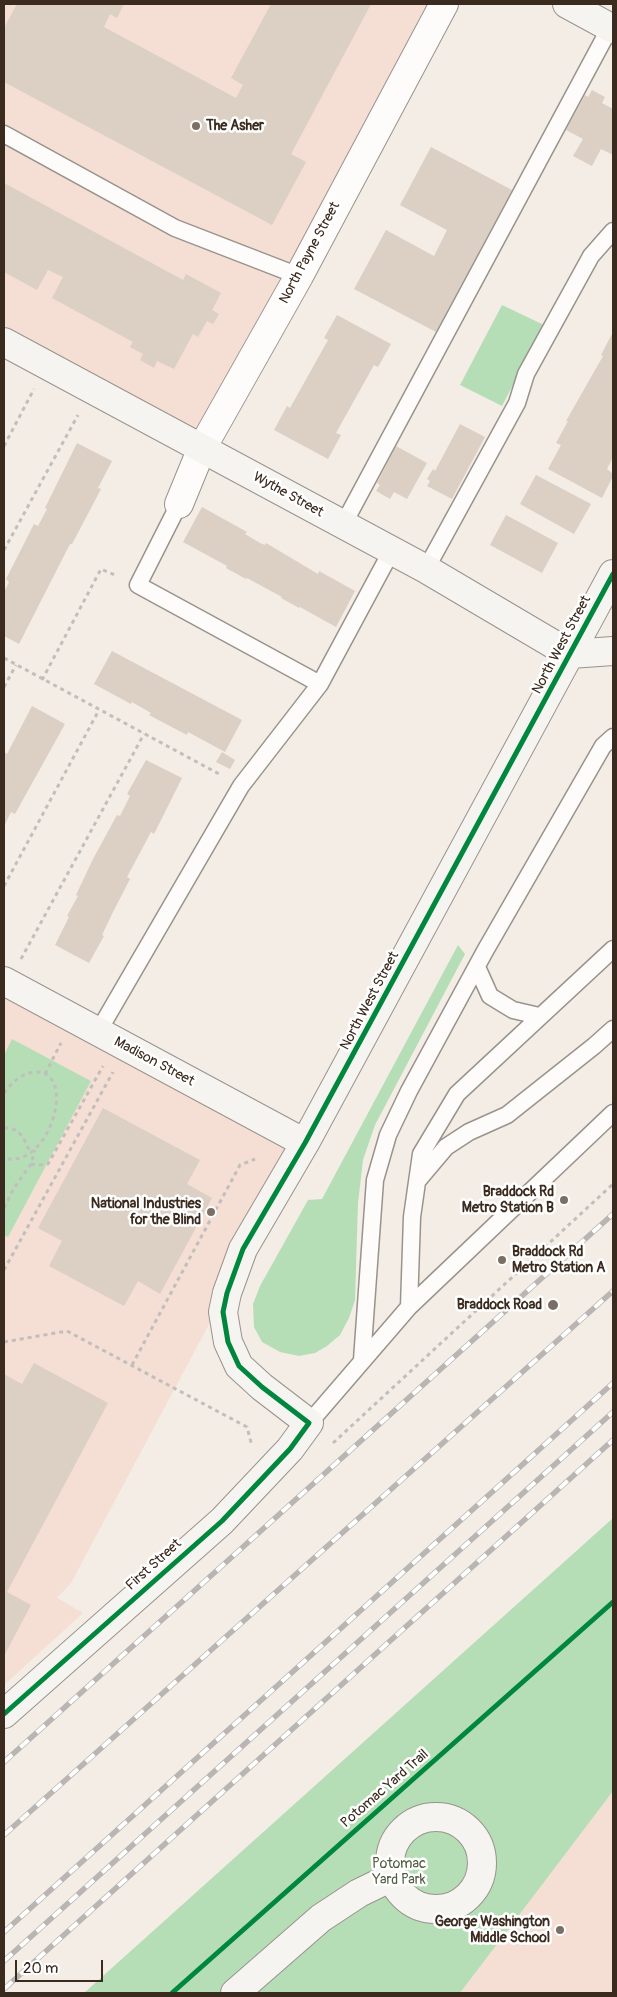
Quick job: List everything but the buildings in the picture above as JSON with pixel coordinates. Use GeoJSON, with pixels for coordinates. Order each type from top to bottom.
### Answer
{"type":"FeatureCollection","features":[{"type":"Feature","properties":{"kind":"street","name":"North Payne Street"},"geometry":{"type":"LineString","coordinates":[[179,504],[202,448],[299,276],[444,4]]}},
{"type":"Feature","properties":{"kind":"street"},"geometry":{"type":"LineString","coordinates":[[567,4],[612,26]]}},
{"type":"Feature","properties":{"kind":"street","name":"Wythe Street"},"geometry":{"type":"LineString","coordinates":[[4,342],[392,550],[570,654]]}},
{"type":"Feature","properties":{"kind":"street","name":"North West Street"},"geometry":{"type":"LineString","coordinates":[[309,1423],[262,1387],[239,1366],[228,1342],[223,1312],[227,1293],[243,1249],[305,1143],[613,574]]}},
{"type":"Feature","properties":{"kind":"street"},"geometry":{"type":"LineString","coordinates":[[570,654],[613,651]]}},
{"type":"Feature","properties":{"kind":"street","name":"Madison Street"},"geometry":{"type":"LineString","coordinates":[[6,982],[305,1143]]}},
{"type":"Feature","properties":{"kind":"street","name":"First Street"},"geometry":{"type":"LineString","coordinates":[[4,1714],[222,1521],[290,1449],[309,1423]]}},
{"type":"Feature","properties":{"kind":"street"},"geometry":{"type":"LineString","coordinates":[[235,1993],[321,1918],[359,1893],[392,1877]]}},
{"type":"Feature","properties":{"kind":"lane"},"geometry":{"type":"LineString","coordinates":[[343,525],[612,26]]}},
{"type":"Feature","properties":{"kind":"lane"},"geometry":{"type":"LineString","coordinates":[[4,134],[176,228],[299,276]]}},
{"type":"Feature","properties":{"kind":"lane"},"geometry":{"type":"LineString","coordinates":[[426,569],[517,403],[526,374],[591,256],[613,231]]}},
{"type":"Feature","properties":{"kind":"lane"},"geometry":{"type":"LineString","coordinates":[[179,504],[138,585],[320,684]]}},
{"type":"Feature","properties":{"kind":"lane"},"geometry":{"type":"LineString","coordinates":[[114,1040],[241,786],[320,684],[392,550]]}},
{"type":"Feature","properties":{"kind":"lane"},"geometry":{"type":"LineString","coordinates":[[362,1360],[376,1180],[388,1135],[409,1091],[477,966],[602,746],[613,736]]}},
{"type":"Feature","properties":{"kind":"lane"},"geometry":{"type":"LineString","coordinates":[[409,1307],[412,1216],[421,1154],[457,1094],[613,949]]}},
{"type":"Feature","properties":{"kind":"lane"},"geometry":{"type":"LineString","coordinates":[[477,966],[490,996],[513,1010],[539,1016]]}},
{"type":"Feature","properties":{"kind":"lane"},"geometry":{"type":"LineString","coordinates":[[417,1181],[446,1147],[469,1132],[508,1115],[579,1059],[613,1029]]}},
{"type":"Feature","properties":{"kind":"lane"},"geometry":{"type":"LineString","coordinates":[[309,1423],[409,1307],[613,1113]]}},
{"type":"Feature","properties":{"kind":"path"},"geometry":{"type":"LineString","coordinates":[[4,446],[47,365]]}},
{"type":"Feature","properties":{"kind":"path"},"geometry":{"type":"LineString","coordinates":[[4,550],[92,390]]}},
{"type":"Feature","properties":{"kind":"path"},"geometry":{"type":"LineString","coordinates":[[42,680],[101,569],[138,585]]}},
{"type":"Feature","properties":{"kind":"path"},"geometry":{"type":"LineString","coordinates":[[4,658],[241,786]]}},
{"type":"Feature","properties":{"kind":"path"},"geometry":{"type":"LineString","coordinates":[[4,687],[16,665]]}},
{"type":"Feature","properties":{"kind":"path"},"geometry":{"type":"LineString","coordinates":[[4,886],[99,710]]}},
{"type":"Feature","properties":{"kind":"path"},"geometry":{"type":"LineString","coordinates":[[6,982],[144,734]]}},
{"type":"Feature","properties":{"kind":"path"},"geometry":{"type":"LineString","coordinates":[[31,1164],[39,1166],[48,1164],[114,1040]]}},
{"type":"Feature","properties":{"kind":"path"},"geometry":{"type":"LineString","coordinates":[[4,1270],[114,1040]]}},
{"type":"Feature","properties":{"kind":"path"},"geometry":{"type":"LineString","coordinates":[[4,1093],[9,1086],[25,1074],[36,1072],[52,1078],[56,1089],[57,1104],[54,1119],[47,1134],[35,1149],[24,1157],[14,1160],[4,1158]]}},
{"type":"Feature","properties":{"kind":"path"},"geometry":{"type":"LineString","coordinates":[[4,1128],[18,1131],[24,1138],[30,1152]]}},
{"type":"Feature","properties":{"kind":"path"},"geometry":{"type":"LineString","coordinates":[[4,1208],[14,1188],[31,1164],[35,1149]]}},
{"type":"Feature","properties":{"kind":"path"},"geometry":{"type":"LineString","coordinates":[[132,1365],[240,1165],[255,1159]]}},
{"type":"Feature","properties":{"kind":"path"},"geometry":{"type":"LineString","coordinates":[[328,1447],[613,1184]]}},
{"type":"Feature","properties":{"kind":"path"},"geometry":{"type":"LineString","coordinates":[[4,1342],[67,1331],[247,1427],[256,1459],[269,1471]]}},
{"type":"Feature","properties":{"kind":"shaded area"},"geometry":{"type":"Polygon","coordinates":[[[4,4],[446,4],[202,452],[4,345],[4,4]]]}},
{"type":"Feature","properties":{"kind":"shaded area"},"geometry":{"type":"Polygon","coordinates":[[[4,985],[304,1146],[71,1583],[57,1598],[83,1613],[4,1685],[4,985]]]}},
{"type":"Feature","properties":{"kind":"shaded area","name":"George Washington Middle School"},"geometry":{"type":"Polygon","coordinates":[[[613,1791],[613,1993],[460,1993],[555,1866],[613,1791]]]}},
{"type":"Feature","properties":{"kind":"green space"},"geometry":{"type":"Polygon","coordinates":[[[502,305],[544,325],[502,406],[460,385],[502,305]]]}},
{"type":"Feature","properties":{"kind":"green space"},"geometry":{"type":"Polygon","coordinates":[[[458,945],[465,954],[375,1125],[363,1160],[358,1203],[355,1300],[349,1318],[340,1335],[315,1353],[299,1356],[280,1352],[262,1342],[254,1327],[253,1304],[260,1286],[308,1200],[322,1199],[458,945]]]}},
{"type":"Feature","properties":{"kind":"green space"},"geometry":{"type":"Polygon","coordinates":[[[12,1039],[91,1081],[8,1237],[4,1235],[4,1055],[12,1039]]]}},
{"type":"Feature","properties":{"kind":"green space","name":"Potomac Yard Park"},"geometry":{"type":"Polygon","coordinates":[[[613,1518],[613,1791],[460,1993],[84,1993],[613,1518]]]}},
{"type":"Feature","properties":{"kind":"railway"},"geometry":{"type":"LineString","coordinates":[[4,1762],[613,1214]]}},
{"type":"Feature","properties":{"kind":"railway"},"geometry":{"type":"LineString","coordinates":[[4,1835],[613,1291]]}},
{"type":"Feature","properties":{"kind":"railway"},"geometry":{"type":"LineString","coordinates":[[4,1932],[613,1383]]}},
{"type":"Feature","properties":{"kind":"railway"},"geometry":{"type":"LineString","coordinates":[[4,1961],[613,1412]]}},
{"type":"Feature","properties":{"kind":"railway"},"geometry":{"type":"LineString","coordinates":[[4,1989],[613,1440]]}},
{"type":"Feature","properties":{"kind":"cycle path"},"geometry":{"type":"LineString","coordinates":[[4,1714],[222,1521],[290,1449],[309,1423],[262,1387],[239,1366],[228,1342],[223,1312],[227,1293],[243,1249],[305,1143],[613,574]]}},
{"type":"Feature","properties":{"kind":"cycle path","name":"Potomac Yard Trail"},"geometry":{"type":"LineString","coordinates":[[172,1993],[613,1602]]}},
{"type":"Feature","properties":{"kind":"place","name":"The Asher"},"geometry":{"type":"Point","coordinates":[196,126]}},
{"type":"Feature","properties":{"kind":"place","name":"Braddock Rd Metro Station B"},"geometry":{"type":"Point","coordinates":[564,1200]}},
{"type":"Feature","properties":{"kind":"place","name":"National Industries for the Blind"},"geometry":{"type":"Point","coordinates":[211,1212]}},
{"type":"Feature","properties":{"kind":"place","name":"Braddock Rd Metro Station A"},"geometry":{"type":"Point","coordinates":[502,1260]}},
{"type":"Feature","properties":{"kind":"place","name":"Braddock Road"},"geometry":{"type":"Point","coordinates":[553,1305]}},
{"type":"Feature","properties":{"kind":"place","name":"George Washington Middle School"},"geometry":{"type":"Point","coordinates":[560,1930]}}]}
